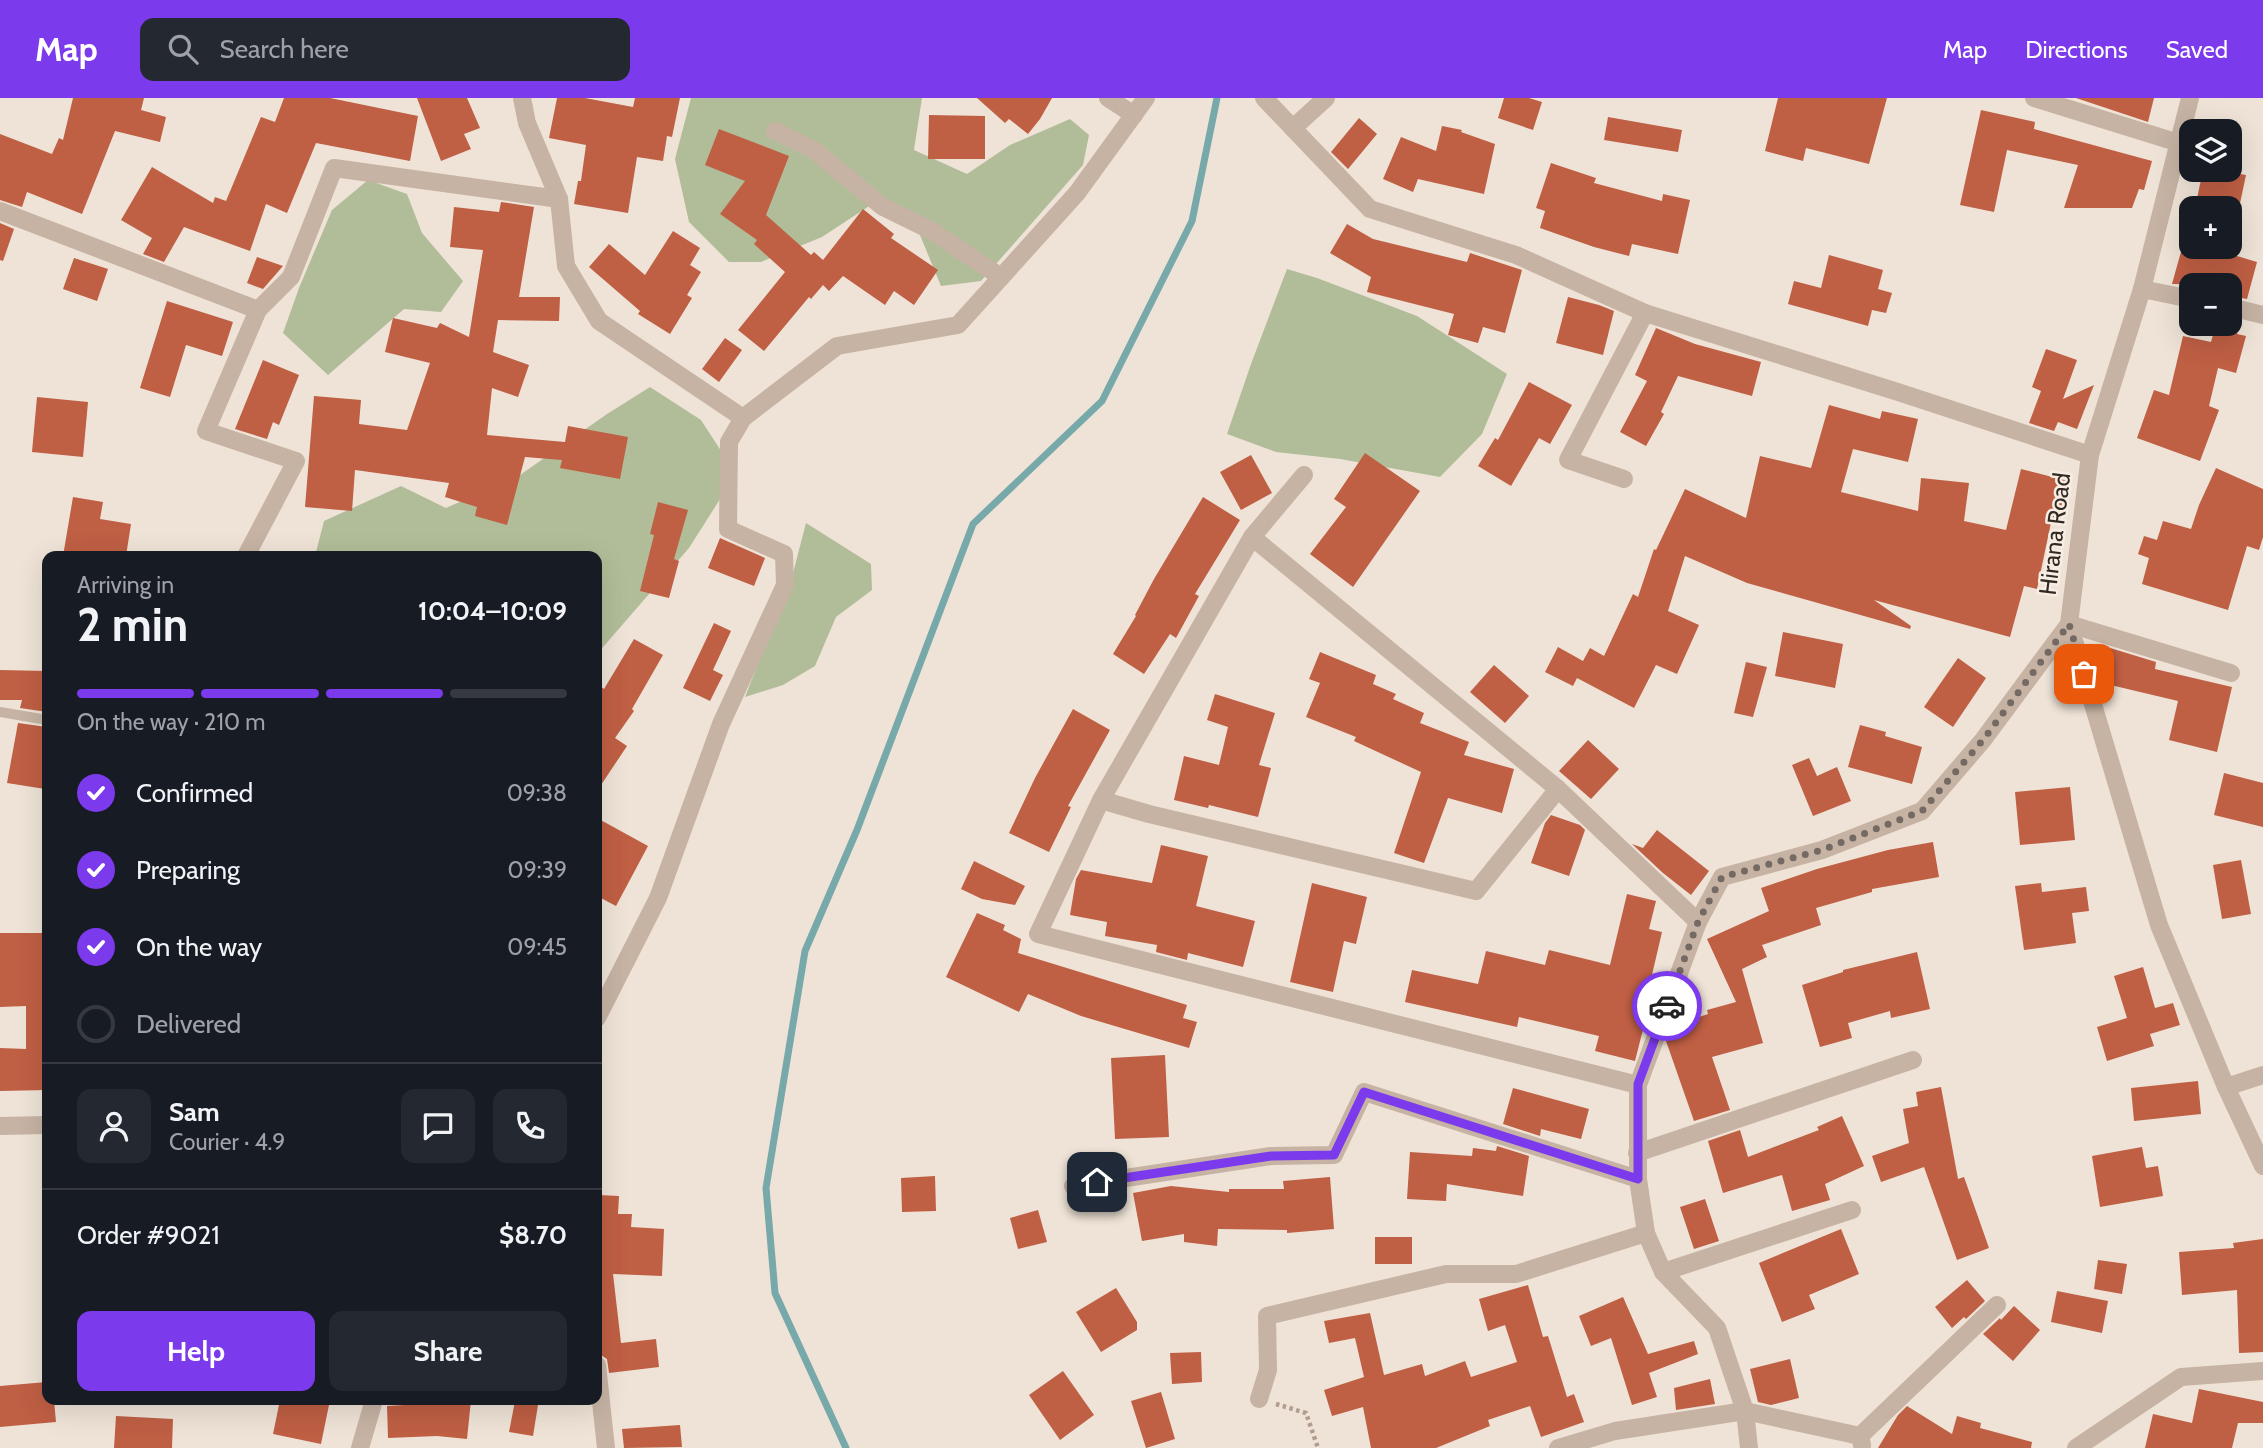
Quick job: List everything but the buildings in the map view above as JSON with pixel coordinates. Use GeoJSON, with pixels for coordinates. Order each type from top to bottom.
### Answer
{"type":"FeatureCollection","features":[{"type":"Feature","properties":{"kind":"street"},"geometry":{"type":"LineString","coordinates":[[523,98],[527,123],[559,199],[566,266],[599,321],[743,418]]}},
{"type":"Feature","properties":{"kind":"street"},"geometry":{"type":"LineString","coordinates":[[1108,98],[1134,115]]}},
{"type":"Feature","properties":{"kind":"street"},"geometry":{"type":"LineString","coordinates":[[602,1008],[658,898],[721,724],[785,585],[783,554],[728,529],[729,442],[743,418],[837,346],[958,325],[1077,193],[1146,98]]}},
{"type":"Feature","properties":{"kind":"street"},"geometry":{"type":"LineString","coordinates":[[1264,98],[1370,209],[1516,255],[1645,313],[2090,455]]}},
{"type":"Feature","properties":{"kind":"street"},"geometry":{"type":"LineString","coordinates":[[1293,128],[1326,98]]}},
{"type":"Feature","properties":{"kind":"street"},"geometry":{"type":"LineString","coordinates":[[2034,98],[2179,143]]}},
{"type":"Feature","properties":{"kind":"street","name":"Hirana Road"},"geometry":{"type":"LineString","coordinates":[[2185,119],[2190,98]]}},
{"type":"Feature","properties":{"kind":"street"},"geometry":{"type":"LineString","coordinates":[[775,131],[814,150],[883,207],[932,231],[1001,276]]}},
{"type":"Feature","properties":{"kind":"street","name":"Hirana Road"},"geometry":{"type":"LineString","coordinates":[[2179,143],[2143,289],[2090,455],[2069,624],[2160,925],[2226,1087],[2263,1166]]}},
{"type":"Feature","properties":{"kind":"street"},"geometry":{"type":"LineString","coordinates":[[249,551],[296,461],[206,431],[258,310],[291,277],[334,168],[559,199]]}},
{"type":"Feature","properties":{"kind":"street"},"geometry":{"type":"LineString","coordinates":[[0,211],[258,310]]}},
{"type":"Feature","properties":{"kind":"street"},"geometry":{"type":"LineString","coordinates":[[2143,289],[2179,296]]}},
{"type":"Feature","properties":{"kind":"street"},"geometry":{"type":"LineString","coordinates":[[2242,310],[2263,315]]}},
{"type":"Feature","properties":{"kind":"street"},"geometry":{"type":"LineString","coordinates":[[1624,479],[1568,460],[1645,313]]}},
{"type":"Feature","properties":{"kind":"street"},"geometry":{"type":"LineString","coordinates":[[1304,475],[1252,537],[1101,800],[1038,934],[1638,1084]]}},
{"type":"Feature","properties":{"kind":"street"},"geometry":{"type":"LineString","coordinates":[[1252,537],[1558,789],[1698,922]]}},
{"type":"Feature","properties":{"kind":"street"},"geometry":{"type":"LineString","coordinates":[[1749,1448],[1745,1411],[1717,1328],[1663,1272],[1646,1233],[1638,1179],[1638,1084],[1698,922],[1722,877],[1822,850],[1922,811],[1983,740],[2069,624],[2231,673]]}},
{"type":"Feature","properties":{"kind":"street"},"geometry":{"type":"LineString","coordinates":[[1101,800],[1149,814],[1476,891],[1558,789]]}},
{"type":"Feature","properties":{"kind":"street"},"geometry":{"type":"LineString","coordinates":[[1637,1153],[1913,1060]]}},
{"type":"Feature","properties":{"kind":"street"},"geometry":{"type":"LineString","coordinates":[[2226,1087],[2263,1075]]}},
{"type":"Feature","properties":{"kind":"street"},"geometry":{"type":"LineString","coordinates":[[1073,1186],[1271,1156],[1334,1155],[1364,1092],[1638,1179]]}},
{"type":"Feature","properties":{"kind":"street"},"geometry":{"type":"LineString","coordinates":[[0,1126],[42,1125]]}},
{"type":"Feature","properties":{"kind":"street"},"geometry":{"type":"LineString","coordinates":[[1663,1272],[1852,1210]]}},
{"type":"Feature","properties":{"kind":"street"},"geometry":{"type":"LineString","coordinates":[[1259,1399],[1268,1370],[1267,1316],[1446,1274],[1516,1274],[1646,1233]]}},
{"type":"Feature","properties":{"kind":"street"},"geometry":{"type":"LineString","coordinates":[[1558,1448],[1615,1431],[1745,1411],[1861,1442],[1997,1305]]}},
{"type":"Feature","properties":{"kind":"street"},"geometry":{"type":"LineString","coordinates":[[2076,1448],[2180,1377],[2263,1371]]}},
{"type":"Feature","properties":{"kind":"street"},"geometry":{"type":"LineString","coordinates":[[360,1448],[373,1405]]}},
{"type":"Feature","properties":{"kind":"street"},"geometry":{"type":"LineString","coordinates":[[601,1405],[606,1448]]}},
{"type":"Feature","properties":{"kind":"lane"},"geometry":{"type":"LineString","coordinates":[[0,712],[42,719]]}},
{"type":"Feature","properties":{"kind":"path"},"geometry":{"type":"LineString","coordinates":[[1259,1399],[1306,1413],[1318,1448]]}},
{"type":"Feature","properties":{"kind":"green space"},"geometry":{"type":"Polygon","coordinates":[[[691,98],[922,98],[914,150],[967,174],[1010,145],[1070,119],[1089,135],[1083,165],[981,281],[941,286],[915,223],[883,197],[822,237],[761,262],[729,262],[689,222],[675,159],[691,98]]]}},
{"type":"Feature","properties":{"kind":"green space"},"geometry":{"type":"Polygon","coordinates":[[[368,180],[407,194],[422,233],[463,281],[441,312],[404,309],[328,375],[283,333],[332,210],[368,180]]]}},
{"type":"Feature","properties":{"kind":"green space"},"geometry":{"type":"Polygon","coordinates":[[[1287,269],[1417,316],[1507,374],[1482,434],[1440,477],[1340,459],[1276,452],[1227,434],[1287,269]]]}},
{"type":"Feature","properties":{"kind":"green space"},"geometry":{"type":"Polygon","coordinates":[[[650,387],[701,420],[736,474],[689,548],[602,648],[602,551],[316,551],[324,521],[401,486],[446,508],[520,475],[650,387]]]}},
{"type":"Feature","properties":{"kind":"green space"},"geometry":{"type":"Polygon","coordinates":[[[806,523],[871,564],[872,590],[836,617],[815,666],[783,685],[745,697],[792,577],[806,523]]]}},
{"type":"Feature","properties":{"kind":"waterway"},"geometry":{"type":"LineString","coordinates":[[846,1448],[775,1293],[766,1188],[805,951],[857,830],[973,524],[1102,401],[1192,221],[1217,98]]}},
{"type":"Feature","properties":{"kind":"way so far"},"geometry":{"type":"LineString","coordinates":[[1667,1006],[1698,922],[1722,877],[1822,850],[1922,811],[1983,740],[2069,624],[2084,674]]}},
{"type":"Feature","properties":{"kind":"route"},"geometry":{"type":"LineString","coordinates":[[1097,1182],[1271,1156],[1334,1155],[1364,1092],[1638,1179],[1638,1084],[1667,1006]]}}]}
